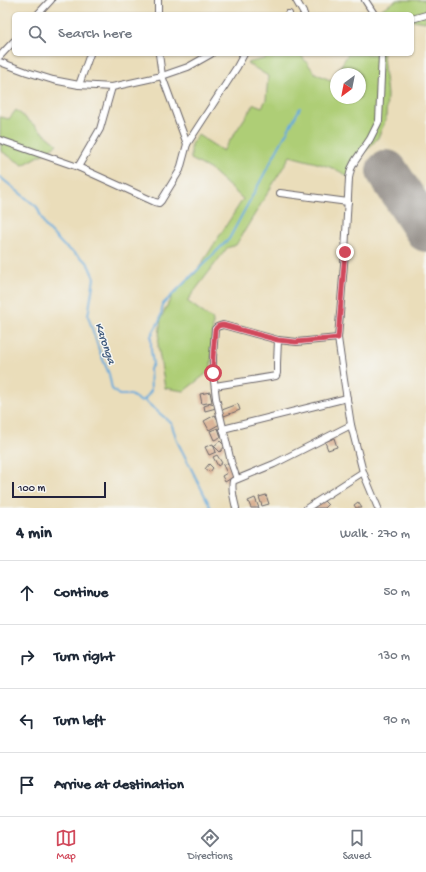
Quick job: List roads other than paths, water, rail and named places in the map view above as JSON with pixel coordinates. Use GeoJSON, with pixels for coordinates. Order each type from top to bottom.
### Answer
{"type":"FeatureCollection","features":[{"type":"Feature","properties":{"kind":"street"},"geometry":{"type":"LineString","coordinates":[[40,12],[51,0]]}},
{"type":"Feature","properties":{"kind":"street"},"geometry":{"type":"LineString","coordinates":[[158,0],[158,12]]}},
{"type":"Feature","properties":{"kind":"street"},"geometry":{"type":"LineString","coordinates":[[296,0],[303,12]]}},
{"type":"Feature","properties":{"kind":"street"},"geometry":{"type":"LineString","coordinates":[[365,0],[373,12]]}},
{"type":"Feature","properties":{"kind":"street"},"geometry":{"type":"LineString","coordinates":[[414,18],[426,15]]}},
{"type":"Feature","properties":{"kind":"street"},"geometry":{"type":"LineString","coordinates":[[0,56],[12,43]]}},
{"type":"Feature","properties":{"kind":"street"},"geometry":{"type":"LineString","coordinates":[[79,85],[89,56]]}},
{"type":"Feature","properties":{"kind":"street"},"geometry":{"type":"LineString","coordinates":[[159,56],[162,76],[187,144]]}},
{"type":"Feature","properties":{"kind":"street"},"geometry":{"type":"LineString","coordinates":[[0,62],[54,80],[79,85],[112,87],[162,76],[188,67],[207,56]]}},
{"type":"Feature","properties":{"kind":"street"},"geometry":{"type":"LineString","coordinates":[[0,140],[78,167],[159,203],[180,170],[187,144],[238,67],[243,56]]}},
{"type":"Feature","properties":{"kind":"street"},"geometry":{"type":"LineString","coordinates":[[378,508],[362,472],[351,425],[338,338],[349,178],[355,161],[370,139],[379,121],[382,56]]}},
{"type":"Feature","properties":{"kind":"street"},"geometry":{"type":"LineString","coordinates":[[78,167],[100,129],[112,87]]}},
{"type":"Feature","properties":{"kind":"street"},"geometry":{"type":"LineString","coordinates":[[280,193],[348,202]]}},
{"type":"Feature","properties":{"kind":"street"},"geometry":{"type":"LineString","coordinates":[[237,480],[218,410],[213,373],[215,330],[217,327],[223,325],[278,340],[296,342],[338,338]]}},
{"type":"Feature","properties":{"kind":"street"},"geometry":{"type":"LineString","coordinates":[[215,386],[276,376],[278,373],[278,340]]}},
{"type":"Feature","properties":{"kind":"street"},"geometry":{"type":"LineString","coordinates":[[223,429],[347,398]]}},
{"type":"Feature","properties":{"kind":"street"},"geometry":{"type":"LineString","coordinates":[[236,508],[232,483],[233,481],[274,464],[351,425]]}},
{"type":"Feature","properties":{"kind":"street"},"geometry":{"type":"LineString","coordinates":[[307,508],[362,472]]}},
{"type":"Feature","properties":{"kind":"waterway"},"geometry":{"type":"LineString","coordinates":[[144,400],[151,391],[150,369],[153,364],[151,336],[160,320],[163,304],[229,239],[300,108]]}},
{"type":"Feature","properties":{"kind":"waterway","name":"Karonga"},"geometry":{"type":"LineString","coordinates":[[0,177],[37,207],[45,226],[64,246],[87,262],[94,278],[88,316],[99,350],[109,374],[112,389],[119,395],[131,395],[140,401],[144,400],[171,423],[178,443],[211,508]]}}]}
